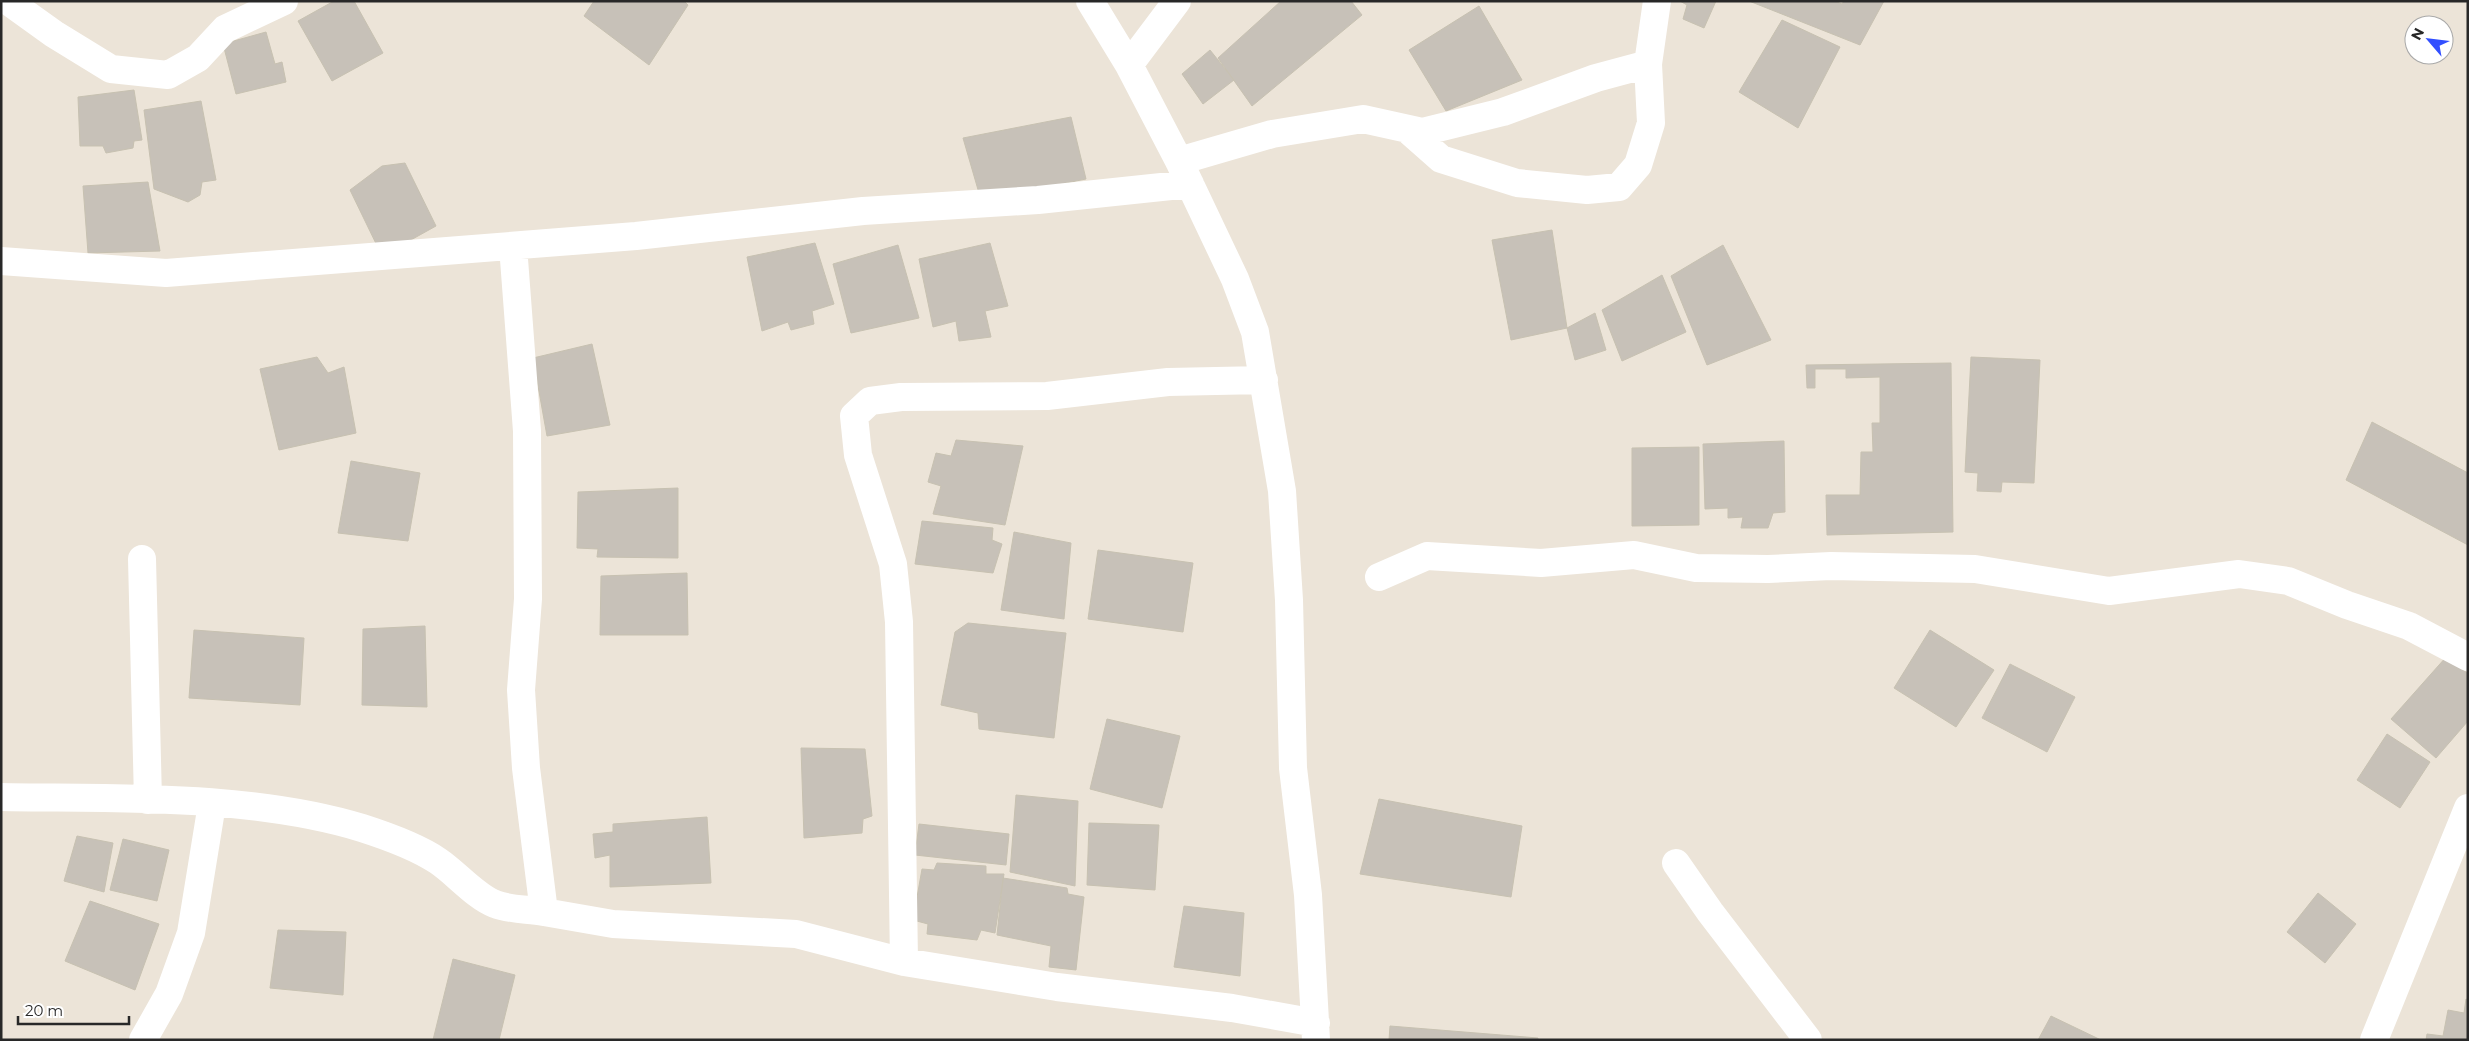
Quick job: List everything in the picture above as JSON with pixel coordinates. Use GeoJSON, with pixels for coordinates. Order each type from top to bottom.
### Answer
{"type":"FeatureCollection","features":[{"type":"Feature","properties":{"kind":"street"},"geometry":{"type":"LineString","coordinates":[[8,1],[54,34],[111,69],[168,75],[198,58],[225,29],[284,1]]}},
{"type":"Feature","properties":{"kind":"street"},"geometry":{"type":"LineString","coordinates":[[1,797],[148,800],[212,804],[298,813],[362,828],[401,842],[438,860],[495,904],[613,924],[796,934],[904,962],[1057,986],[1232,1008],[1316,1031],[1308,895],[1293,768],[1289,600],[1282,491],[1256,332],[1235,279],[1185,172],[1129,65],[1090,1]]}},
{"type":"Feature","properties":{"kind":"street"},"geometry":{"type":"LineString","coordinates":[[1129,65],[1177,1]]}},
{"type":"Feature","properties":{"kind":"street"},"geometry":{"type":"LineString","coordinates":[[1407,129],[1441,159],[1517,183],[1587,190],[1619,187],[1638,165],[1651,123],[1648,64],[1657,1]]}},
{"type":"Feature","properties":{"kind":"street"},"geometry":{"type":"LineString","coordinates":[[1,261],[166,273],[636,236],[863,211],[1038,200],[1185,172],[1272,134],[1363,119],[1422,132],[1503,112],[1596,78],[1648,64]]}},
{"type":"Feature","properties":{"kind":"street"},"geometry":{"type":"LineString","coordinates":[[513,246],[527,431],[528,599],[521,690],[526,768],[544,912]]}},
{"type":"Feature","properties":{"kind":"street"},"geometry":{"type":"LineString","coordinates":[[904,962],[900,622],[892,564],[858,455],[854,416],[870,401],[901,397],[1047,396],[1168,382],[1264,380]]}},
{"type":"Feature","properties":{"kind":"street"},"geometry":{"type":"LineString","coordinates":[[1379,577],[1427,556],[1541,562],[1634,555],[1696,568],[1768,569],[1831,566],[1975,569],[2109,591],[2239,574],[2288,581],[2347,605],[2409,626],[2468,657]]}},
{"type":"Feature","properties":{"kind":"street"},"geometry":{"type":"LineString","coordinates":[[142,560],[148,800]]}},
{"type":"Feature","properties":{"kind":"street"},"geometry":{"type":"LineString","coordinates":[[143,1040],[169,994],[191,932],[212,804]]}},
{"type":"Feature","properties":{"kind":"street"},"geometry":{"type":"LineString","coordinates":[[2374,1040],[2468,808]]}},
{"type":"Feature","properties":{"kind":"street"},"geometry":{"type":"LineString","coordinates":[[1676,863],[1710,912],[1808,1040]]}},
{"type":"Feature","properties":{"kind":"building"},"geometry":{"type":"Polygon","coordinates":[[[334,1],[354,1],[383,53],[332,81],[298,21],[334,1]]]}},
{"type":"Feature","properties":{"kind":"building"},"geometry":{"type":"Polygon","coordinates":[[[594,1],[684,1],[688,5],[649,65],[584,16],[594,1]]]}},
{"type":"Feature","properties":{"kind":"building"},"geometry":{"type":"Polygon","coordinates":[[[1281,1],[1351,1],[1362,15],[1252,106],[1218,58],[1281,1]]]}},
{"type":"Feature","properties":{"kind":"building"},"geometry":{"type":"Polygon","coordinates":[[[1680,1],[1716,1],[1704,28],[1683,19],[1687,5],[1680,1]]]}},
{"type":"Feature","properties":{"kind":"building"},"geometry":{"type":"Polygon","coordinates":[[[1749,1],[1834,1],[1842,4],[1844,1],[1884,1],[1860,45],[1749,1]]]}},
{"type":"Feature","properties":{"kind":"building"},"geometry":{"type":"Polygon","coordinates":[[[1479,6],[1522,80],[1446,111],[1409,50],[1479,6]]]}},
{"type":"Feature","properties":{"kind":"building"},"geometry":{"type":"Polygon","coordinates":[[[1782,20],[1840,47],[1798,128],[1739,92],[1782,20]]]}},
{"type":"Feature","properties":{"kind":"building"},"geometry":{"type":"Polygon","coordinates":[[[266,32],[275,64],[282,62],[286,82],[236,94],[223,44],[266,32]]]}},
{"type":"Feature","properties":{"kind":"building"},"geometry":{"type":"Polygon","coordinates":[[[1210,50],[1234,80],[1203,104],[1182,74],[1210,50]]]}},
{"type":"Feature","properties":{"kind":"building"},"geometry":{"type":"Polygon","coordinates":[[[134,90],[142,140],[134,141],[133,148],[106,153],[103,146],[80,146],[78,97],[134,90]]]}},
{"type":"Feature","properties":{"kind":"building"},"geometry":{"type":"Polygon","coordinates":[[[201,101],[216,180],[202,182],[200,195],[188,202],[154,189],[144,110],[201,101]]]}},
{"type":"Feature","properties":{"kind":"building"},"geometry":{"type":"Polygon","coordinates":[[[1071,117],[1086,179],[981,200],[963,138],[1071,117]]]}},
{"type":"Feature","properties":{"kind":"building"},"geometry":{"type":"Polygon","coordinates":[[[405,163],[436,226],[382,256],[350,190],[382,166],[405,163]]]}},
{"type":"Feature","properties":{"kind":"building"},"geometry":{"type":"Polygon","coordinates":[[[148,182],[160,251],[88,253],[83,186],[148,182]]]}},
{"type":"Feature","properties":{"kind":"building"},"geometry":{"type":"Polygon","coordinates":[[[1552,230],[1567,328],[1511,340],[1492,240],[1552,230]]]}},
{"type":"Feature","properties":{"kind":"building"},"geometry":{"type":"Polygon","coordinates":[[[815,243],[834,304],[812,311],[814,324],[791,330],[788,322],[762,331],[747,257],[815,243]]]}},
{"type":"Feature","properties":{"kind":"building"},"geometry":{"type":"Polygon","coordinates":[[[990,243],[1008,306],[985,311],[991,337],[959,341],[956,321],[933,327],[919,259],[990,243]]]}},
{"type":"Feature","properties":{"kind":"building"},"geometry":{"type":"Polygon","coordinates":[[[898,245],[919,318],[851,333],[833,264],[898,245]]]}},
{"type":"Feature","properties":{"kind":"building"},"geometry":{"type":"Polygon","coordinates":[[[1723,245],[1771,340],[1707,365],[1671,276],[1723,245]]]}},
{"type":"Feature","properties":{"kind":"building"},"geometry":{"type":"Polygon","coordinates":[[[1662,275],[1686,332],[1622,361],[1602,310],[1662,275]]]}},
{"type":"Feature","properties":{"kind":"building"},"geometry":{"type":"Polygon","coordinates":[[[1595,313],[1606,350],[1575,360],[1567,328],[1595,313]]]}},
{"type":"Feature","properties":{"kind":"building"},"geometry":{"type":"Polygon","coordinates":[[[592,344],[610,425],[547,436],[533,358],[592,344]]]}},
{"type":"Feature","properties":{"kind":"building"},"geometry":{"type":"Polygon","coordinates":[[[317,357],[328,373],[344,367],[356,433],[279,450],[260,369],[317,357]]]}},
{"type":"Feature","properties":{"kind":"building"},"geometry":{"type":"Polygon","coordinates":[[[1971,357],[2040,360],[2034,483],[2002,482],[2001,492],[1977,491],[1978,473],[1965,472],[1971,357]]]}},
{"type":"Feature","properties":{"kind":"building"},"geometry":{"type":"Polygon","coordinates":[[[1951,363],[1953,532],[1827,535],[1826,495],[1860,495],[1861,452],[1873,452],[1872,423],[1880,423],[1880,377],[1846,378],[1846,369],[1815,369],[1815,388],[1807,388],[1806,365],[1951,363]]]}},
{"type":"Feature","properties":{"kind":"building"},"geometry":{"type":"Polygon","coordinates":[[[2372,422],[2468,473],[2468,545],[2346,480],[2372,422]]]}},
{"type":"Feature","properties":{"kind":"building"},"geometry":{"type":"Polygon","coordinates":[[[956,440],[1023,446],[1005,525],[933,514],[941,486],[928,482],[936,453],[951,456],[956,440]]]}},
{"type":"Feature","properties":{"kind":"building"},"geometry":{"type":"Polygon","coordinates":[[[1784,441],[1785,512],[1773,513],[1768,528],[1741,528],[1743,517],[1728,518],[1728,508],[1705,509],[1703,444],[1784,441]]]}},
{"type":"Feature","properties":{"kind":"building"},"geometry":{"type":"Polygon","coordinates":[[[1699,447],[1699,525],[1632,526],[1632,448],[1699,447]]]}},
{"type":"Feature","properties":{"kind":"building"},"geometry":{"type":"Polygon","coordinates":[[[351,461],[420,473],[408,541],[338,533],[351,461]]]}},
{"type":"Feature","properties":{"kind":"building"},"geometry":{"type":"Polygon","coordinates":[[[678,488],[678,558],[597,557],[598,549],[577,548],[578,492],[678,488]]]}},
{"type":"Feature","properties":{"kind":"building"},"geometry":{"type":"Polygon","coordinates":[[[922,521],[993,528],[992,540],[1002,544],[993,573],[915,564],[922,521]]]}},
{"type":"Feature","properties":{"kind":"building"},"geometry":{"type":"Polygon","coordinates":[[[1014,532],[1071,543],[1064,619],[1001,610],[1014,532]]]}},
{"type":"Feature","properties":{"kind":"building"},"geometry":{"type":"Polygon","coordinates":[[[1098,550],[1193,563],[1183,632],[1088,619],[1098,550]]]}},
{"type":"Feature","properties":{"kind":"building"},"geometry":{"type":"Polygon","coordinates":[[[687,573],[688,635],[600,635],[601,576],[687,573]]]}},
{"type":"Feature","properties":{"kind":"building"},"geometry":{"type":"Polygon","coordinates":[[[968,623],[1066,633],[1054,738],[979,729],[978,713],[941,705],[955,632],[968,623]]]}},
{"type":"Feature","properties":{"kind":"building"},"geometry":{"type":"Polygon","coordinates":[[[425,626],[427,707],[362,705],[363,629],[425,626]]]}},
{"type":"Feature","properties":{"kind":"building"},"geometry":{"type":"Polygon","coordinates":[[[194,630],[304,638],[300,705],[189,698],[194,630]]]}},
{"type":"Feature","properties":{"kind":"building"},"geometry":{"type":"Polygon","coordinates":[[[1930,630],[1994,670],[1956,727],[1894,688],[1930,630]]]}},
{"type":"Feature","properties":{"kind":"building"},"geometry":{"type":"Polygon","coordinates":[[[2447,656],[2468,674],[2468,721],[2436,758],[2391,719],[2447,656]]]}},
{"type":"Feature","properties":{"kind":"building"},"geometry":{"type":"Polygon","coordinates":[[[2010,664],[2075,697],[2047,752],[1982,718],[2010,664]]]}},
{"type":"Feature","properties":{"kind":"building"},"geometry":{"type":"Polygon","coordinates":[[[1107,719],[1180,736],[1162,808],[1090,789],[1107,719]]]}},
{"type":"Feature","properties":{"kind":"building"},"geometry":{"type":"Polygon","coordinates":[[[2387,734],[2430,762],[2400,808],[2357,780],[2387,734]]]}},
{"type":"Feature","properties":{"kind":"building"},"geometry":{"type":"Polygon","coordinates":[[[801,748],[865,749],[872,816],[863,819],[862,833],[804,838],[801,748]]]}},
{"type":"Feature","properties":{"kind":"building"},"geometry":{"type":"Polygon","coordinates":[[[1016,795],[1078,801],[1075,886],[1010,872],[1016,795]]]}},
{"type":"Feature","properties":{"kind":"building"},"geometry":{"type":"Polygon","coordinates":[[[1379,799],[1522,826],[1511,897],[1360,874],[1379,799]]]}},
{"type":"Feature","properties":{"kind":"building"},"geometry":{"type":"Polygon","coordinates":[[[707,817],[711,883],[610,887],[610,855],[595,858],[593,834],[613,832],[613,824],[707,817]]]}},
{"type":"Feature","properties":{"kind":"building"},"geometry":{"type":"Polygon","coordinates":[[[1089,823],[1159,825],[1155,890],[1087,885],[1089,823]]]}},
{"type":"Feature","properties":{"kind":"building"},"geometry":{"type":"Polygon","coordinates":[[[919,824],[1009,834],[1006,865],[915,855],[919,824]]]}},
{"type":"Feature","properties":{"kind":"building"},"geometry":{"type":"Polygon","coordinates":[[[77,836],[113,843],[104,892],[64,881],[77,836]]]}},
{"type":"Feature","properties":{"kind":"building"},"geometry":{"type":"Polygon","coordinates":[[[123,839],[169,850],[157,901],[110,890],[123,839]]]}},
{"type":"Feature","properties":{"kind":"building"},"geometry":{"type":"Polygon","coordinates":[[[937,863],[986,866],[986,874],[1004,874],[995,933],[981,930],[977,940],[927,934],[928,924],[913,920],[922,869],[934,870],[937,863]]]}},
{"type":"Feature","properties":{"kind":"building"},"geometry":{"type":"Polygon","coordinates":[[[1003,878],[1067,888],[1068,894],[1084,897],[1076,970],[1049,967],[1051,946],[997,935],[1003,878]]]}},
{"type":"Feature","properties":{"kind":"building"},"geometry":{"type":"Polygon","coordinates":[[[2318,893],[2356,924],[2325,963],[2287,932],[2318,893]]]}},
{"type":"Feature","properties":{"kind":"building"},"geometry":{"type":"Polygon","coordinates":[[[90,901],[159,924],[135,990],[65,961],[90,901]]]}},
{"type":"Feature","properties":{"kind":"building"},"geometry":{"type":"Polygon","coordinates":[[[1184,906],[1244,913],[1240,976],[1174,967],[1184,906]]]}},
{"type":"Feature","properties":{"kind":"building"},"geometry":{"type":"Polygon","coordinates":[[[278,930],[346,932],[343,995],[270,988],[278,930]]]}},
{"type":"Feature","properties":{"kind":"building"},"geometry":{"type":"Polygon","coordinates":[[[453,959],[515,975],[499,1040],[433,1040],[453,959]]]}},
{"type":"Feature","properties":{"kind":"building"},"geometry":{"type":"Polygon","coordinates":[[[2466,999],[2468,1000],[2468,1040],[2426,1040],[2427,1034],[2443,1036],[2448,1010],[2464,1013],[2466,999]]]}},
{"type":"Feature","properties":{"kind":"building"},"geometry":{"type":"Polygon","coordinates":[[[2051,1016],[2101,1040],[2038,1040],[2051,1016]]]}},
{"type":"Feature","properties":{"kind":"building"},"geometry":{"type":"Polygon","coordinates":[[[1390,1026],[1538,1038],[1538,1040],[1389,1040],[1390,1026]]]}}]}
